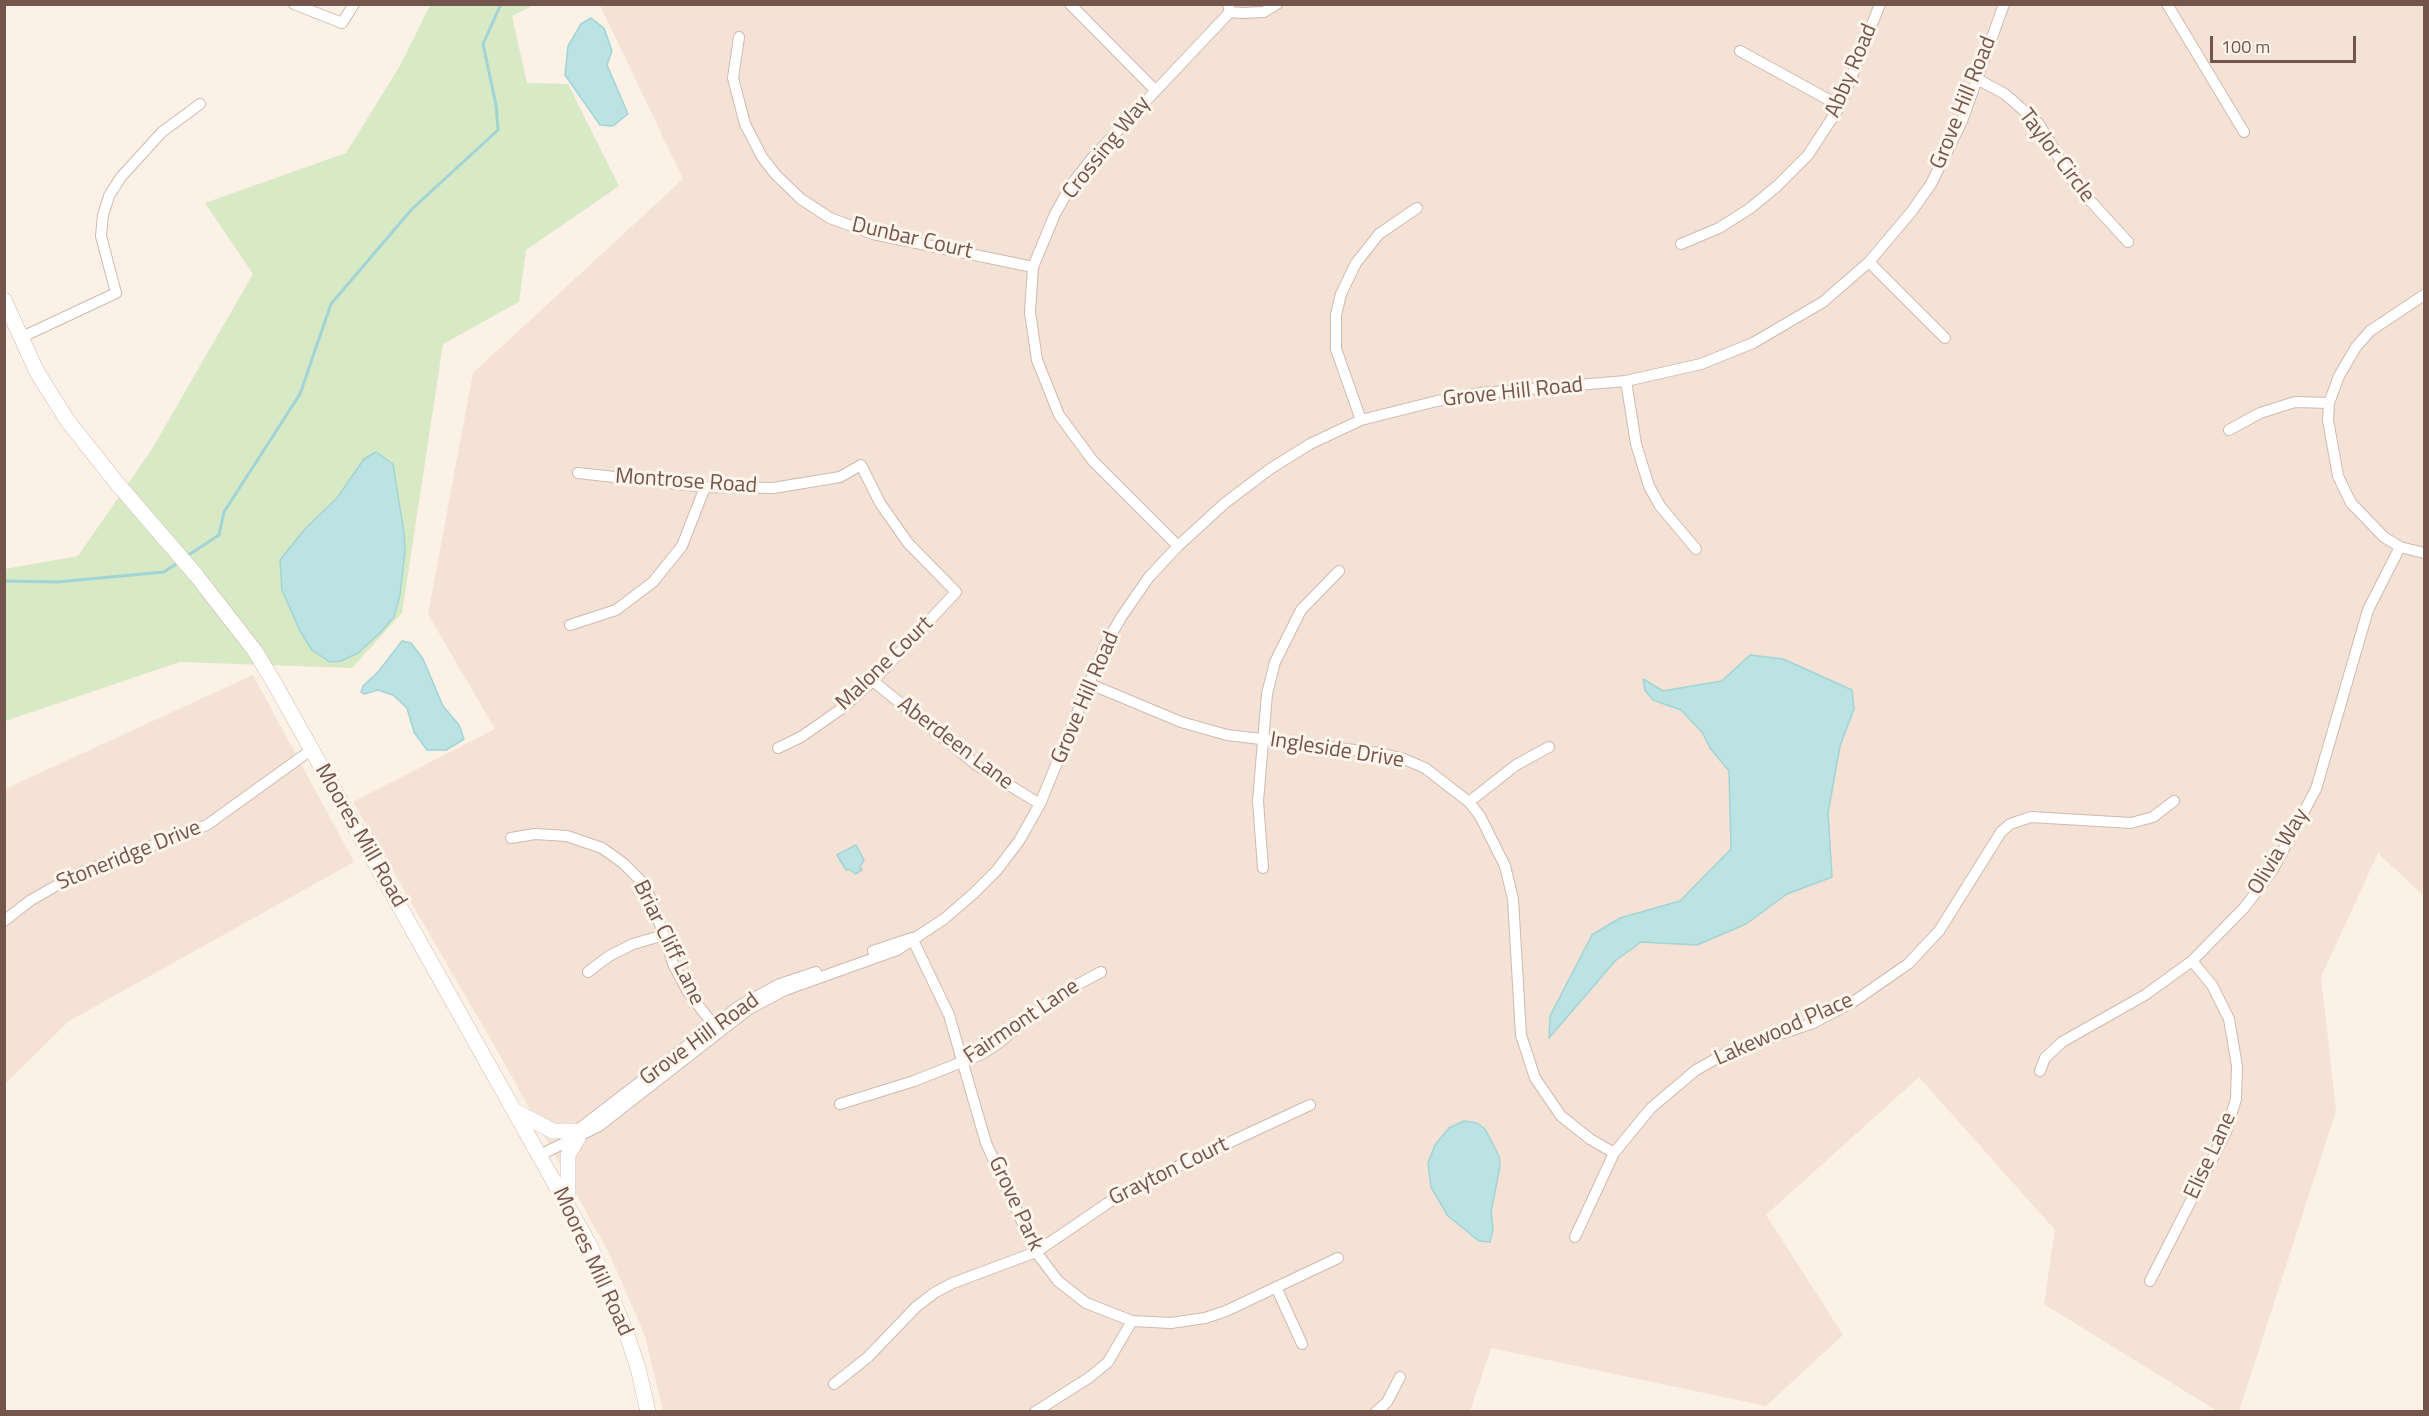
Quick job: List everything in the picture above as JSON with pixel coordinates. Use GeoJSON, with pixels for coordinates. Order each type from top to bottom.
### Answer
{"type":"FeatureCollection","features":[{"type":"Feature","properties":{"kind":"street"},"geometry":{"type":"LineString","coordinates":[[294,4],[342,23],[354,4]]}},
{"type":"Feature","properties":{"kind":"street"},"geometry":{"type":"LineString","coordinates":[[1070,4],[1155,90]]}},
{"type":"Feature","properties":{"kind":"street","name":"Crossing Way"},"geometry":{"type":"LineString","coordinates":[[1178,546],[1093,461],[1059,415],[1037,360],[1031,325],[1032,267],[1055,214],[1072,184],[1229,8],[1264,12],[1277,4]]}},
{"type":"Feature","properties":{"kind":"street","name":"Abby Road"},"geometry":{"type":"LineString","coordinates":[[1681,244],[1719,228],[1776,187],[1808,155],[1840,106],[1880,4]]}},
{"type":"Feature","properties":{"kind":"street","name":"Grove Hill Road"},"geometry":{"type":"LineString","coordinates":[[540,1155],[574,1136],[716,1029],[774,994],[897,950],[944,919],[997,870],[1019,841],[1040,804],[1105,645],[1122,616],[1149,577],[1178,546],[1225,503],[1270,469],[1310,444],[1361,420],[1437,400],[1481,393],[1626,381],[1701,364],[1753,344],[1822,302],[1869,262],[1912,211],[1931,184],[1962,121],[2004,4]]}},
{"type":"Feature","properties":{"kind":"street"},"geometry":{"type":"LineString","coordinates":[[2167,4],[2244,132]]}},
{"type":"Feature","properties":{"kind":"street","name":"Dunbar Court"},"geometry":{"type":"LineString","coordinates":[[739,37],[733,78],[745,124],[762,157],[776,175],[801,199],[830,218],[873,234],[1032,267]]}},
{"type":"Feature","properties":{"kind":"street"},"geometry":{"type":"LineString","coordinates":[[1740,51],[1840,106]]}},
{"type":"Feature","properties":{"kind":"street","name":"Taylor Circle"},"geometry":{"type":"LineString","coordinates":[[1977,79],[2014,101],[2038,124],[2074,183],[2128,242]]}},
{"type":"Feature","properties":{"kind":"street"},"geometry":{"type":"LineString","coordinates":[[20,338],[116,293],[101,236],[103,215],[109,196],[121,177],[162,132],[200,104]]}},
{"type":"Feature","properties":{"kind":"street"},"geometry":{"type":"LineString","coordinates":[[1361,420],[1336,349],[1336,315],[1341,294],[1356,263],[1379,234],[1417,208]]}},
{"type":"Feature","properties":{"kind":"street"},"geometry":{"type":"LineString","coordinates":[[1869,262],[1901,291],[1945,338]]}},
{"type":"Feature","properties":{"kind":"street"},"geometry":{"type":"LineString","coordinates":[[2424,295],[2370,331],[2346,361],[2330,403],[2328,420],[2331,444],[2343,490],[2368,524],[2400,547],[2424,553]]}},
{"type":"Feature","properties":{"kind":"street","name":"Moores Mill Road"},"geometry":{"type":"LineString","coordinates":[[4,300],[20,338],[67,420],[116,482],[196,574],[255,651],[568,1206],[614,1300],[638,1368],[648,1412]]}},
{"type":"Feature","properties":{"kind":"street"},"geometry":{"type":"LineString","coordinates":[[1626,381],[1636,444],[1649,486],[1660,506],[1696,549]]}},
{"type":"Feature","properties":{"kind":"street"},"geometry":{"type":"LineString","coordinates":[[2229,430],[2260,413],[2295,402],[2330,403]]}},
{"type":"Feature","properties":{"kind":"street","name":"Montrose Road"},"geometry":{"type":"LineString","coordinates":[[578,473],[705,487],[774,488],[840,477],[861,465],[880,503],[908,543],[956,592]]}},
{"type":"Feature","properties":{"kind":"street"},"geometry":{"type":"LineString","coordinates":[[570,625],[616,610],[661,574],[684,541],[705,487]]}},
{"type":"Feature","properties":{"kind":"street","name":"Olivia Way"},"geometry":{"type":"LineString","coordinates":[[2040,1071],[2045,1058],[2062,1042],[2145,995],[2192,961],[2256,893],[2280,859],[2316,789],[2368,610],[2400,547]]}},
{"type":"Feature","properties":{"kind":"street"},"geometry":{"type":"LineString","coordinates":[[1263,868],[1258,816],[1267,694],[1275,662],[1289,629],[1308,600],[1339,571]]}},
{"type":"Feature","properties":{"kind":"street","name":"Malone Court"},"geometry":{"type":"LineString","coordinates":[[778,748],[809,732],[873,681],[956,592]]}},
{"type":"Feature","properties":{"kind":"street","name":"Aberdeen Lane"},"geometry":{"type":"LineString","coordinates":[[873,681],[960,753],[1040,804]]}},
{"type":"Feature","properties":{"kind":"street","name":"Ingleside Drive"},"geometry":{"type":"LineString","coordinates":[[1090,684],[1181,722],[1227,735],[1380,753],[1404,759],[1425,768],[1469,802],[1480,816],[1505,866],[1513,899],[1521,1035],[1534,1078],[1561,1116],[1590,1139],[1614,1153]]}},
{"type":"Feature","properties":{"kind":"street"},"geometry":{"type":"LineString","coordinates":[[1469,802],[1516,765],[1549,747]]}},
{"type":"Feature","properties":{"kind":"street","name":"Stoneridge Drive"},"geometry":{"type":"LineString","coordinates":[[4,921],[31,900],[79,873],[207,825],[311,750]]}},
{"type":"Feature","properties":{"kind":"street","name":"Lakewood Place"},"geometry":{"type":"LineString","coordinates":[[1575,1237],[1614,1153],[1651,1108],[1696,1070],[1728,1052],[1813,1023],[1853,1002],[1908,964],[1939,930],[2001,832],[2010,824],[2031,817],[2131,823],[2153,817],[2174,801]]}},
{"type":"Feature","properties":{"kind":"street","name":"Briar Cliff Lane"},"geometry":{"type":"LineString","coordinates":[[511,838],[535,834],[567,836],[590,843],[613,855],[632,871],[646,890],[681,980],[716,1029]]}},
{"type":"Feature","properties":{"kind":"street"},"geometry":{"type":"LineString","coordinates":[[588,972],[609,956],[633,944],[664,936]]}},
{"type":"Feature","properties":{"kind":"street","name":"Grove Park"},"geometry":{"type":"LineString","coordinates":[[912,938],[949,1015],[986,1143],[1036,1252],[1058,1281],[1086,1303],[1132,1321],[1171,1323],[1205,1318],[1226,1311],[1338,1258]]}},
{"type":"Feature","properties":{"kind":"street","name":"Elise Lane"},"geometry":{"type":"LineString","coordinates":[[2150,1281],[2222,1141],[2236,1099],[2237,1066],[2229,1019],[2212,985],[2192,961]]}},
{"type":"Feature","properties":{"kind":"street","name":"Fairmont Lane"},"geometry":{"type":"LineString","coordinates":[[840,1104],[963,1064],[1000,1042],[1054,997],[1101,972]]}},
{"type":"Feature","properties":{"kind":"street","name":"Grayton Court"},"geometry":{"type":"LineString","coordinates":[[834,1384],[867,1358],[916,1307],[934,1293],[953,1283],[1036,1252],[1127,1190],[1310,1105]]}},
{"type":"Feature","properties":{"kind":"street"},"geometry":{"type":"LineString","coordinates":[[515,1111],[552,1131],[574,1136],[568,1155],[568,1206]]}},
{"type":"Feature","properties":{"kind":"street"},"geometry":{"type":"LineString","coordinates":[[1276,1287],[1302,1344]]}},
{"type":"Feature","properties":{"kind":"street"},"geometry":{"type":"LineString","coordinates":[[1035,1412],[1090,1377],[1108,1362],[1132,1321]]}},
{"type":"Feature","properties":{"kind":"street"},"geometry":{"type":"LineString","coordinates":[[1377,1412],[1387,1402],[1400,1377]]}},
{"type":"Feature","properties":{"kind":"shaded area"},"geometry":{"type":"Polygon","coordinates":[[[600,5],[2424,5],[2424,896],[2378,853],[2321,977],[2336,1111],[2239,1411],[2217,1411],[2044,1304],[2055,1230],[1919,1077],[1766,1215],[1843,1335],[1766,1406],[1491,1348],[1470,1411],[663,1411],[645,1336],[610,1255],[502,1059],[353,802],[495,729],[428,614],[473,373],[683,179],[600,5]]]}},
{"type":"Feature","properties":{"kind":"shaded area"},"geometry":{"type":"Polygon","coordinates":[[[253,675],[354,862],[69,1021],[5,1084],[5,789],[253,675]]]}},
{"type":"Feature","properties":{"kind":"green space"},"geometry":{"type":"Polygon","coordinates":[[[430,5],[534,5],[512,16],[527,83],[568,84],[619,186],[526,250],[519,302],[443,344],[402,613],[352,668],[180,662],[5,721],[5,569],[78,556],[152,449],[253,274],[205,203],[346,153],[401,64],[430,5]]]}},
{"type":"Feature","properties":{"kind":"water"},"geometry":{"type":"Polygon","coordinates":[[[591,18],[604,28],[612,51],[607,65],[628,114],[613,126],[600,125],[565,75],[568,46],[581,24],[591,18]]]}},
{"type":"Feature","properties":{"kind":"water"},"geometry":{"type":"Polygon","coordinates":[[[376,452],[393,464],[405,550],[400,595],[394,617],[381,632],[358,653],[341,661],[330,662],[312,650],[300,631],[282,590],[280,560],[305,529],[337,498],[364,459],[376,452]]]}},
{"type":"Feature","properties":{"kind":"water"},"geometry":{"type":"Polygon","coordinates":[[[402,641],[411,643],[423,659],[443,706],[459,725],[464,739],[446,750],[427,750],[414,732],[407,708],[393,695],[378,690],[364,694],[361,692],[363,686],[378,672],[402,641]]]}},
{"type":"Feature","properties":{"kind":"water"},"geometry":{"type":"Polygon","coordinates":[[[1750,655],[1783,659],[1852,690],[1854,709],[1840,746],[1828,813],[1832,877],[1787,894],[1746,924],[1697,945],[1641,942],[1615,961],[1549,1038],[1550,1016],[1592,935],[1620,918],[1680,901],[1731,849],[1729,771],[1710,748],[1702,732],[1681,710],[1653,700],[1645,690],[1643,679],[1663,691],[1722,681],[1750,655]]]}},
{"type":"Feature","properties":{"kind":"water"},"geometry":{"type":"Polygon","coordinates":[[[856,845],[864,860],[860,867],[862,870],[855,874],[849,869],[846,870],[837,855],[856,845]]]}},
{"type":"Feature","properties":{"kind":"water"},"geometry":{"type":"Polygon","coordinates":[[[1464,1121],[1477,1123],[1485,1129],[1499,1156],[1500,1166],[1491,1212],[1493,1229],[1490,1242],[1479,1241],[1448,1216],[1431,1187],[1428,1163],[1435,1145],[1449,1128],[1464,1121]]]}},
{"type":"Feature","properties":{"kind":"waterway"},"geometry":{"type":"LineString","coordinates":[[187,556],[219,535],[224,512],[300,394],[331,304],[412,209],[498,130],[496,105],[483,44],[501,4]]}},
{"type":"Feature","properties":{"kind":"waterway"},"geometry":{"type":"LineString","coordinates":[[4,581],[57,582],[164,572],[179,562]]}}]}
